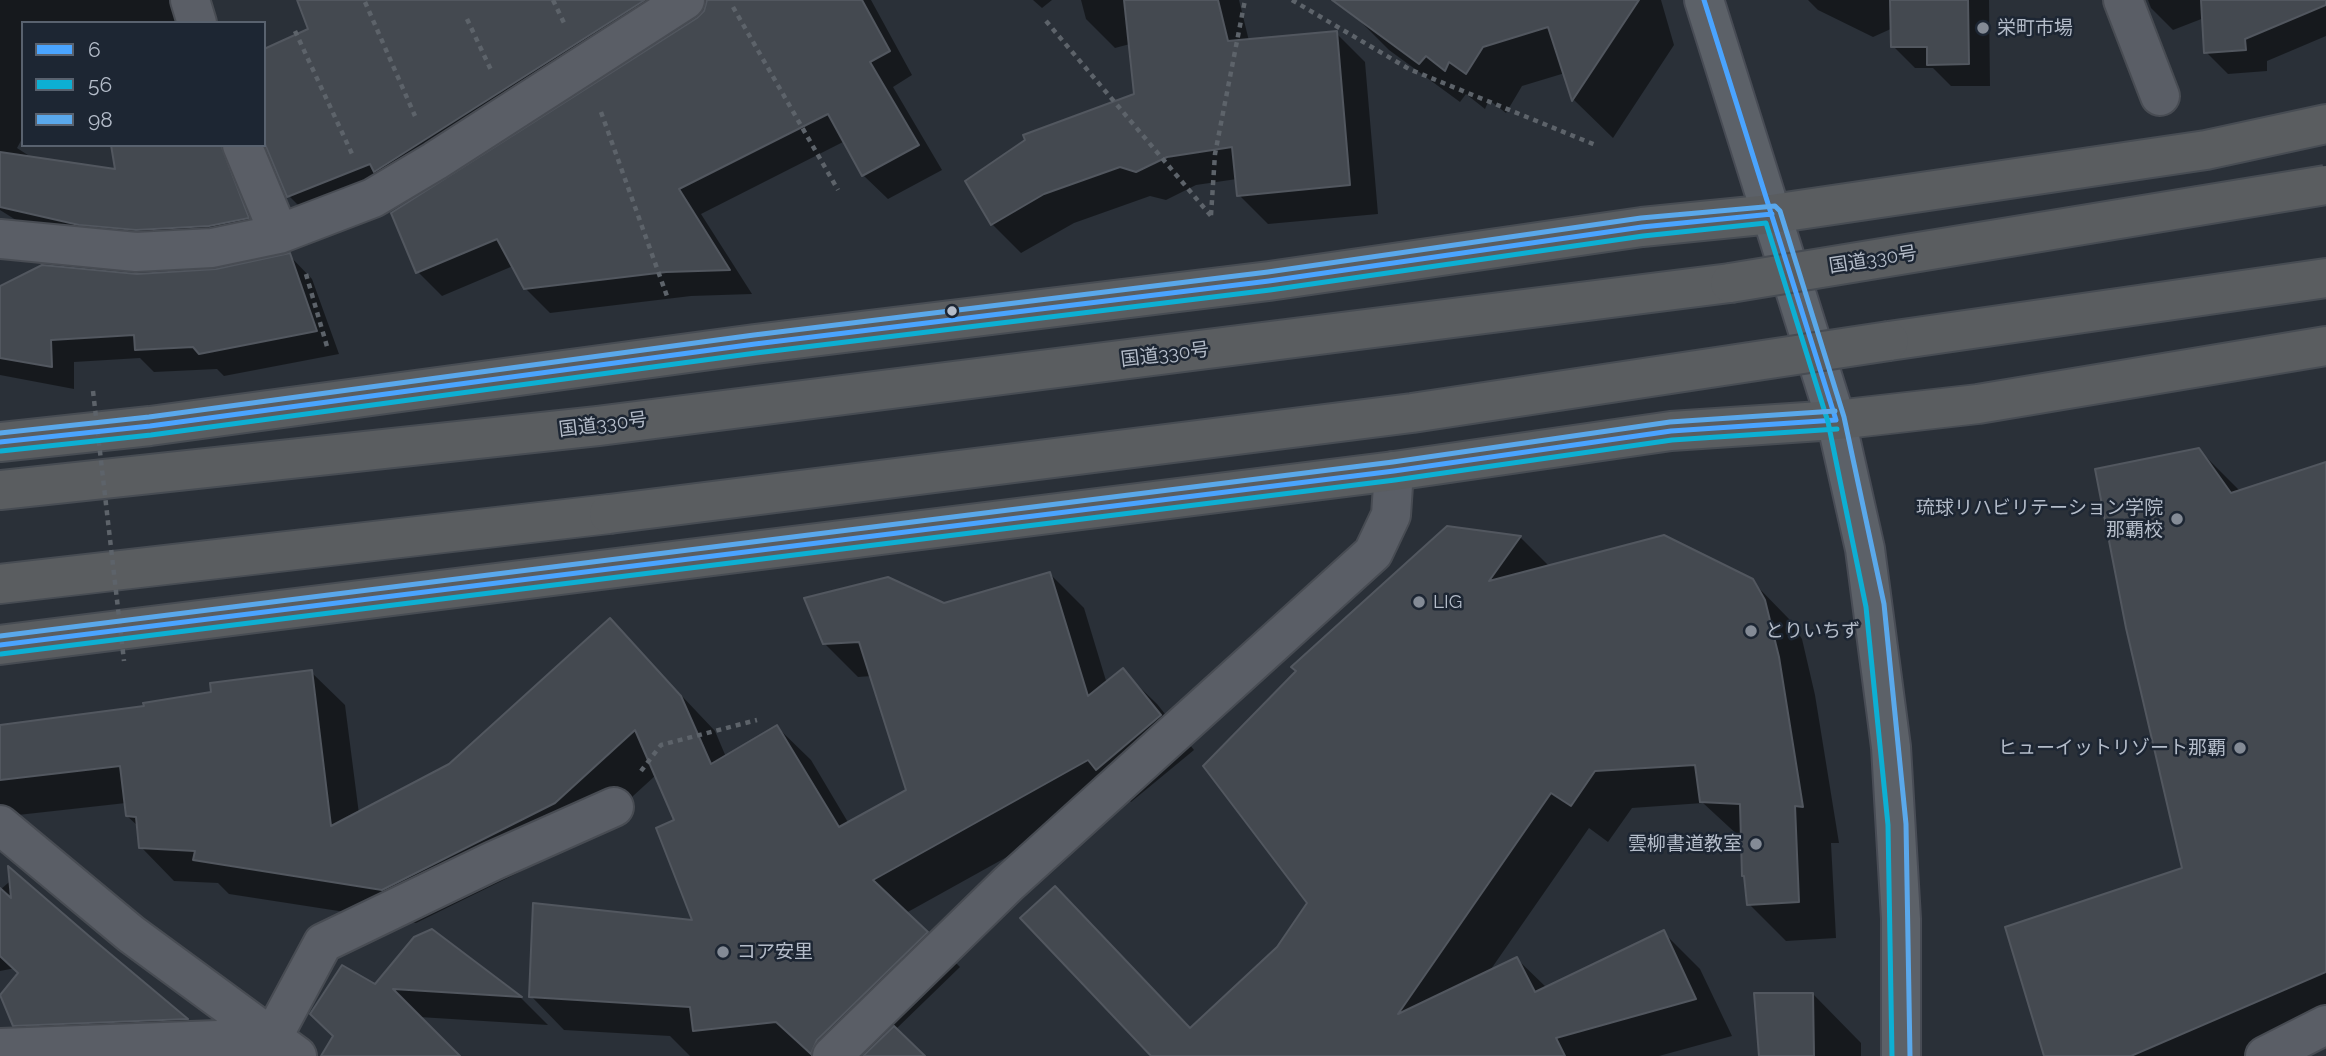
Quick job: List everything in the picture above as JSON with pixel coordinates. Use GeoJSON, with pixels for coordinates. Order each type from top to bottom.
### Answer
{"type":"FeatureCollection","features":[{"type":"Feature","properties":{"kind":"highway"},"geometry":{"type":"LineString","coordinates":[[0,442],[150,426],[755,344],[1256,283],[1642,227],[1772,214],[2206,150],[2320,124]]}},
{"type":"Feature","properties":{"kind":"highway","name":"国道330号"},"geometry":{"type":"LineString","coordinates":[[0,489],[598,426],[1730,283],[2326,185]]}},
{"type":"Feature","properties":{"kind":"highway"},"geometry":{"type":"LineString","coordinates":[[0,584],[609,514],[1412,413],[2326,278]]}},
{"type":"Feature","properties":{"kind":"highway"},"geometry":{"type":"LineString","coordinates":[[0,645],[1394,471],[1671,431],[1836,420],[1978,404],[2326,346]]}},
{"type":"Feature","properties":{"kind":"main road"},"geometry":{"type":"LineString","coordinates":[[1704,0],[1836,420],[1866,549],[1884,673],[1897,824],[1898,1054]]}},
{"type":"Feature","properties":{"kind":"street"},"geometry":{"type":"LineString","coordinates":[[190,0],[196,21]]}},
{"type":"Feature","properties":{"kind":"street"},"geometry":{"type":"LineString","coordinates":[[0,239],[136,252],[212,248],[286,231],[373,198],[685,0]]}},
{"type":"Feature","properties":{"kind":"street"},"geometry":{"type":"LineString","coordinates":[[2123,0],[2160,96]]}},
{"type":"Feature","properties":{"kind":"street"},"geometry":{"type":"LineString","coordinates":[[243,147],[286,231]]}},
{"type":"Feature","properties":{"kind":"street"},"geometry":{"type":"LineString","coordinates":[[832,1056],[1008,884],[1373,553],[1391,515],[1394,471]]}},
{"type":"Feature","properties":{"kind":"street"},"geometry":{"type":"LineString","coordinates":[[284,1047],[323,943],[493,860],[614,807]]}},
{"type":"Feature","properties":{"kind":"street"},"geometry":{"type":"LineString","coordinates":[[0,825],[131,934],[284,1047]]}},
{"type":"Feature","properties":{"kind":"street"},"geometry":{"type":"LineString","coordinates":[[2265,1056],[2326,1025]]}},
{"type":"Feature","properties":{"kind":"street"},"geometry":{"type":"LineString","coordinates":[[0,1048],[284,1047]]}},
{"type":"Feature","properties":{"kind":"path"},"geometry":{"type":"LineString","coordinates":[[553,0],[583,63],[668,299]]}},
{"type":"Feature","properties":{"kind":"path"},"geometry":{"type":"LineString","coordinates":[[729,0],[838,190]]}},
{"type":"Feature","properties":{"kind":"path"},"geometry":{"type":"LineString","coordinates":[[1046,21],[1211,216],[1215,154],[1245,0]]}},
{"type":"Feature","properties":{"kind":"path"},"geometry":{"type":"LineString","coordinates":[[1292,0],[1409,68],[1598,146]]}},
{"type":"Feature","properties":{"kind":"path"},"geometry":{"type":"LineString","coordinates":[[365,2],[435,161]]}},
{"type":"Feature","properties":{"kind":"path"},"geometry":{"type":"LineString","coordinates":[[295,31],[373,198]]}},
{"type":"Feature","properties":{"kind":"path"},"geometry":{"type":"LineString","coordinates":[[286,231],[328,350]]}},
{"type":"Feature","properties":{"kind":"path"},"geometry":{"type":"LineString","coordinates":[[93,391],[124,661]]}},
{"type":"Feature","properties":{"kind":"path"},"geometry":{"type":"LineString","coordinates":[[614,807],[661,745],[757,720]]}},
{"type":"Feature","properties":{"kind":"building"},"geometry":{"type":"Polygon","coordinates":[[[297,0],[645,0],[374,172],[370,164],[287,197],[266,147],[266,48],[308,29],[297,0]]]}},
{"type":"Feature","properties":{"kind":"building"},"geometry":{"type":"Polygon","coordinates":[[[707,0],[862,0],[890,51],[870,62],[919,145],[862,176],[828,114],[679,189],[730,270],[666,272],[524,289],[497,239],[416,273],[391,213],[697,18],[704,11],[707,0]]]}},
{"type":"Feature","properties":{"kind":"building"},"geometry":{"type":"Polygon","coordinates":[[[1124,0],[1218,0],[1228,41],[1337,31],[1350,185],[1237,196],[1232,147],[1167,157],[1136,172],[1120,167],[1044,194],[991,225],[965,181],[1025,140],[1023,135],[1134,94],[1124,0]]]}},
{"type":"Feature","properties":{"kind":"building"},"geometry":{"type":"Polygon","coordinates":[[[1332,0],[1639,0],[1572,101],[1548,27],[1483,47],[1466,74],[1449,62],[1445,71],[1426,56],[1419,64],[1332,0]]]}},
{"type":"Feature","properties":{"kind":"building"},"geometry":{"type":"Polygon","coordinates":[[[1890,0],[1968,0],[1969,64],[1927,65],[1927,47],[1891,47],[1890,0]]]}},
{"type":"Feature","properties":{"kind":"building"},"geometry":{"type":"Polygon","coordinates":[[[2201,0],[2326,0],[2326,5],[2245,39],[2246,50],[2204,53],[2201,0]]]}},
{"type":"Feature","properties":{"kind":"building"},"geometry":{"type":"Polygon","coordinates":[[[111,147],[222,147],[249,218],[209,226],[136,230],[79,225],[0,207],[0,152],[115,169],[111,147]]]}},
{"type":"Feature","properties":{"kind":"building"},"geometry":{"type":"Polygon","coordinates":[[[290,253],[317,331],[199,354],[193,347],[135,350],[134,335],[51,340],[52,367],[0,358],[0,286],[42,265],[137,274],[216,269],[290,253]]]}},
{"type":"Feature","properties":{"kind":"building","name":"ヒューイットリゾート那覇"},"geometry":{"type":"Polygon","coordinates":[[[2199,448],[2231,493],[2326,462],[2326,972],[2131,1056],[2044,1056],[2005,927],[2182,868],[2126,628],[2095,469],[2199,448]]]}},
{"type":"Feature","properties":{"kind":"building"},"geometry":{"type":"Polygon","coordinates":[[[1447,526],[1521,536],[1489,581],[1664,535],[1753,579],[1765,600],[1779,657],[1803,807],[1795,806],[1799,902],[1747,905],[1742,876],[1740,804],[1700,802],[1695,765],[1595,771],[1571,806],[1551,793],[1398,1014],[1517,957],[1535,992],[1664,930],[1696,999],[1556,1038],[1565,1056],[1151,1056],[1020,918],[1055,886],[1190,1028],[1277,947],[1307,903],[1203,766],[1296,671],[1291,667],[1447,526]]]}},
{"type":"Feature","properties":{"kind":"building"},"geometry":{"type":"Polygon","coordinates":[[[1050,572],[1088,696],[1123,668],[1161,715],[1096,770],[1088,760],[873,880],[928,932],[817,1040],[811,1054],[776,1022],[693,1031],[690,1007],[529,997],[533,903],[692,920],[656,828],[674,820],[635,730],[555,803],[382,890],[193,860],[195,851],[139,848],[136,817],[126,816],[120,766],[0,780],[0,725],[144,706],[143,703],[211,692],[210,683],[312,670],[331,826],[449,764],[610,618],[681,696],[711,764],[777,725],[839,827],[906,790],[859,642],[823,644],[804,598],[888,577],[944,603],[1050,572]]]}},
{"type":"Feature","properties":{"kind":"building"},"geometry":{"type":"Polygon","coordinates":[[[8,866],[188,1019],[13,1026],[0,995],[18,973],[0,956],[0,888],[11,898],[8,866]]]}},
{"type":"Feature","properties":{"kind":"building"},"geometry":{"type":"Polygon","coordinates":[[[432,929],[522,997],[393,989],[460,1056],[321,1056],[333,1036],[310,1014],[342,965],[375,984],[414,937],[432,929]]]}},
{"type":"Feature","properties":{"kind":"building"},"geometry":{"type":"Polygon","coordinates":[[[1754,993],[1813,993],[1814,1056],[1759,1056],[1754,993]]]}},
{"type":"Feature","properties":{"kind":"building"},"geometry":{"type":"Polygon","coordinates":[[[894,1026],[925,1056],[863,1056],[894,1026]]]}},
{"type":"Feature","properties":{"kind":"transit line","name":"6"},"geometry":{"type":"LineString","coordinates":[[1704,0],[1836,420]]}},
{"type":"Feature","properties":{"kind":"transit line","name":"98"},"geometry":{"type":"LineString","coordinates":[[0,433],[149,417],[754,335],[1268,272],[1641,218],[1775,206],[1780,211],[1844,417],[1884,604],[1906,824],[1910,1056]]}},
{"type":"Feature","properties":{"kind":"transit line","name":"6"},"geometry":{"type":"LineString","coordinates":[[0,442],[150,426],[755,344],[1269,281],[1642,227],[1772,214]]}},
{"type":"Feature","properties":{"kind":"transit line","name":"56"},"geometry":{"type":"LineString","coordinates":[[1,451],[151,435],[756,353],[1270,290],[1643,236],[1766,223],[1828,422],[1866,607],[1888,825],[1892,1056]]}},
{"type":"Feature","properties":{"kind":"transit line","name":"98"},"geometry":{"type":"LineString","coordinates":[[0,636],[1393,462],[1670,422],[1835,411]]}},
{"type":"Feature","properties":{"kind":"transit line","name":"6"},"geometry":{"type":"LineString","coordinates":[[0,645],[1394,471],[1671,431],[1836,420]]}},
{"type":"Feature","properties":{"kind":"transit line","name":"56"},"geometry":{"type":"LineString","coordinates":[[1,654],[1395,480],[1672,440],[1837,429]]}},
{"type":"Feature","properties":{"kind":"place","name":"栄町市場"},"geometry":{"type":"Point","coordinates":[1983,28]}},
{"type":"Feature","properties":{"kind":"place","name":"琉球リハビリテーション学院 那覇校"},"geometry":{"type":"Point","coordinates":[2177,519]}},
{"type":"Feature","properties":{"kind":"place","name":"LIG"},"geometry":{"type":"Point","coordinates":[1419,602]}},
{"type":"Feature","properties":{"kind":"place","name":"とりいちず"},"geometry":{"type":"Point","coordinates":[1751,631]}},
{"type":"Feature","properties":{"kind":"place","name":"ヒューイットリゾート那覇"},"geometry":{"type":"Point","coordinates":[2240,748]}},
{"type":"Feature","properties":{"kind":"place","name":"雲柳書道教室"},"geometry":{"type":"Point","coordinates":[1756,844]}},
{"type":"Feature","properties":{"kind":"place","name":"コア安里"},"geometry":{"type":"Point","coordinates":[723,952]}}]}
